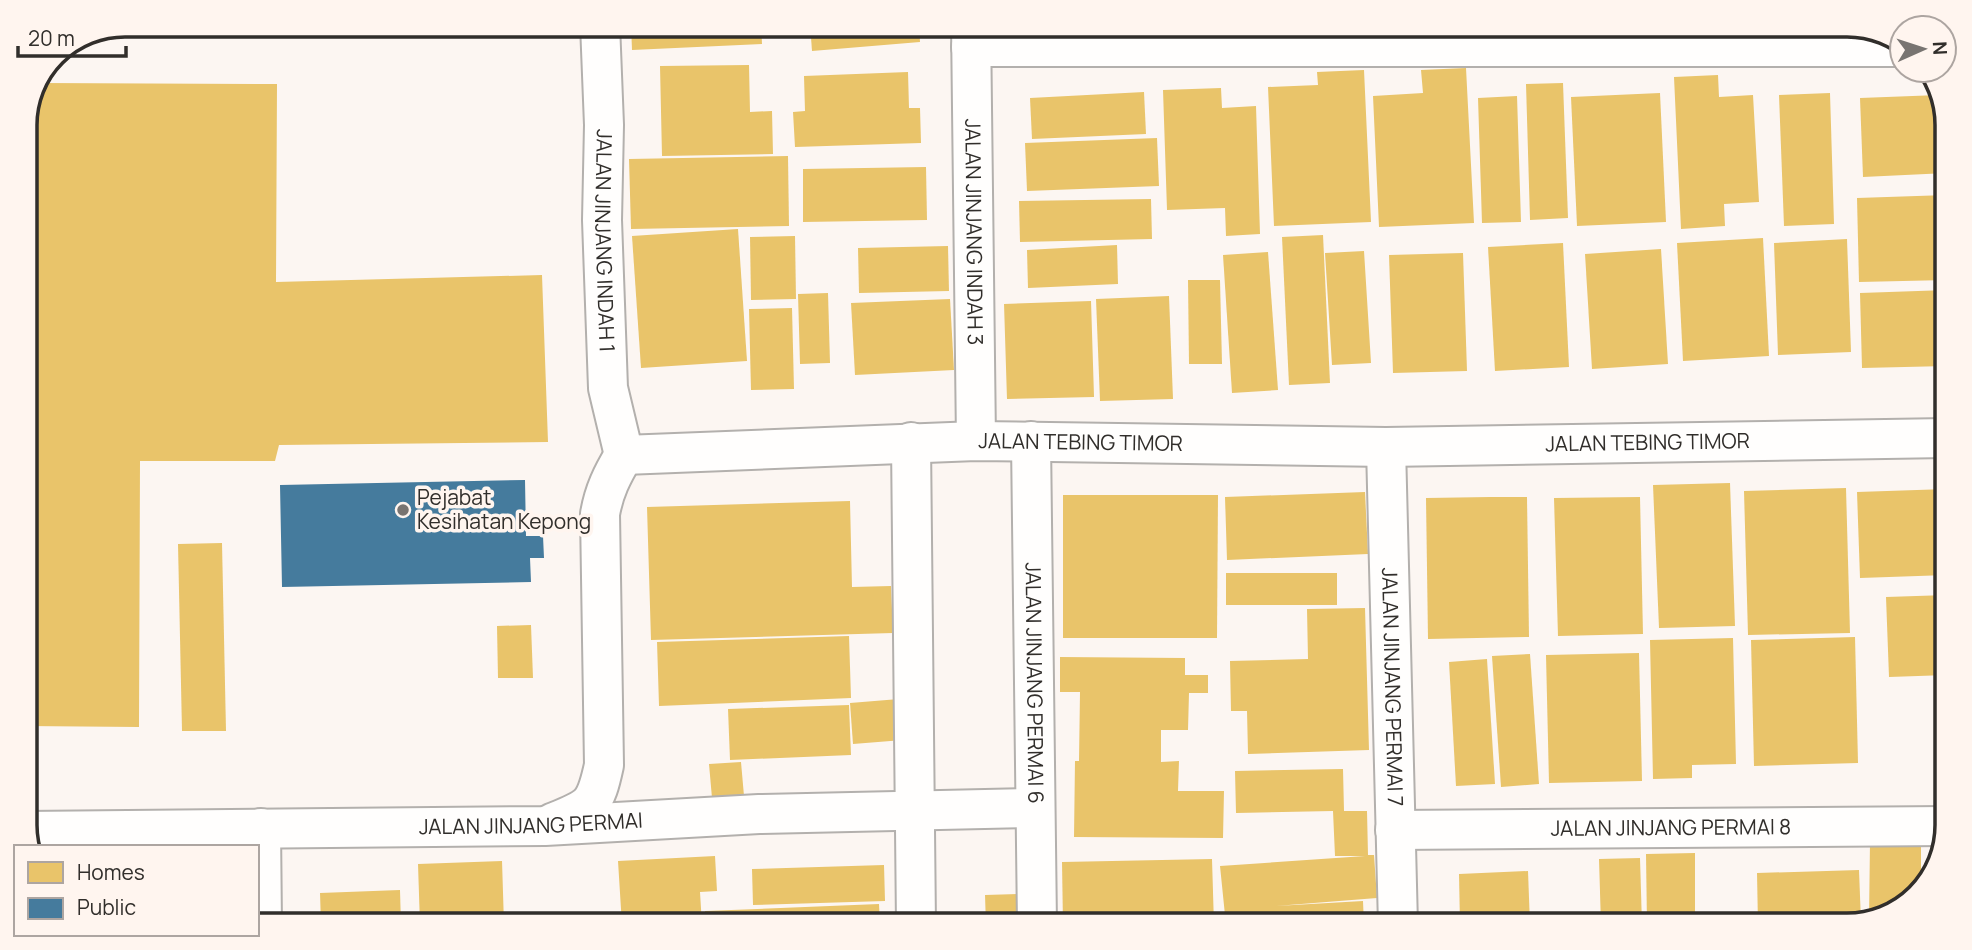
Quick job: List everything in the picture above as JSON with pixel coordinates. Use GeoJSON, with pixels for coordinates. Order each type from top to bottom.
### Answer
{"type":"FeatureCollection","features":[{"type":"Feature","properties":{"kind":"street","name":"JALAN JINJANG INDAH 1"},"geometry":{"type":"LineString","coordinates":[[601,37],[604,125],[602,220],[608,388],[624,455]]}},
{"type":"Feature","properties":{"kind":"street","name":"JALAN JINJANG INDAH 3"},"geometry":{"type":"LineString","coordinates":[[971,37],[976,440]]}},
{"type":"Feature","properties":{"kind":"street"},"geometry":{"type":"LineString","coordinates":[[1698,37],[1886,46]]}},
{"type":"Feature","properties":{"kind":"street","name":"JALAN TEBING TIMOR"},"geometry":{"type":"LineString","coordinates":[[624,455],[976,440],[1386,447],[1935,438]]}},
{"type":"Feature","properties":{"kind":"street","name":"JALAN JINJANG PERMAI 6"},"geometry":{"type":"LineString","coordinates":[[1031,441],[1037,913]]}},
{"type":"Feature","properties":{"kind":"street"},"geometry":{"type":"LineString","coordinates":[[911,442],[916,913]]}},
{"type":"Feature","properties":{"kind":"street","name":"JALAN JINJANG PERMAI 7"},"geometry":{"type":"LineString","coordinates":[[1386,447],[1398,913]]}},
{"type":"Feature","properties":{"kind":"street"},"geometry":{"type":"LineString","coordinates":[[545,826],[581,811],[598,795],[604,765],[600,514],[603,495],[624,455]]}},
{"type":"Feature","properties":{"kind":"street","name":"JALAN JINJANG PERMAI"},"geometry":{"type":"LineString","coordinates":[[37,831],[545,826],[759,814],[1035,808]]}},
{"type":"Feature","properties":{"kind":"street","name":"JALAN JINJANG PERMAI 8"},"geometry":{"type":"LineString","coordinates":[[1395,830],[1935,826]]}},
{"type":"Feature","properties":{"kind":"street"},"geometry":{"type":"LineString","coordinates":[[261,828],[262,913]]}},
{"type":"Feature","properties":{"kind":"building: Homes"},"geometry":{"type":"Polygon","coordinates":[[[632,37],[762,37],[762,44],[632,50],[632,37]]]}},
{"type":"Feature","properties":{"kind":"building: Homes"},"geometry":{"type":"Polygon","coordinates":[[[811,37],[920,37],[920,42],[812,51],[811,37]]]}},
{"type":"Feature","properties":{"kind":"building: Homes"},"geometry":{"type":"Polygon","coordinates":[[[749,65],[750,112],[772,111],[773,154],[662,156],[660,66],[749,65]]]}},
{"type":"Feature","properties":{"kind":"building: Homes"},"geometry":{"type":"Polygon","coordinates":[[[1466,68],[1474,223],[1379,227],[1373,96],[1423,93],[1421,70],[1466,68]]]}},
{"type":"Feature","properties":{"kind":"building: Homes"},"geometry":{"type":"Polygon","coordinates":[[[1364,70],[1371,222],[1274,226],[1268,87],[1318,85],[1317,72],[1364,70]]]}},
{"type":"Feature","properties":{"kind":"building: Homes"},"geometry":{"type":"Polygon","coordinates":[[[908,72],[909,108],[920,108],[921,143],[795,147],[793,112],[805,111],[804,76],[908,72]]]}},
{"type":"Feature","properties":{"kind":"building: Homes"},"geometry":{"type":"Polygon","coordinates":[[[1718,75],[1719,97],[1753,95],[1759,202],[1724,204],[1725,226],[1681,229],[1674,77],[1718,75]]]}},
{"type":"Feature","properties":{"kind":"building: Homes"},"geometry":{"type":"Polygon","coordinates":[[[48,83],[277,84],[276,282],[542,275],[548,442],[279,445],[275,461],[140,461],[139,727],[37,726],[37,119],[40,102],[48,83]]]}},
{"type":"Feature","properties":{"kind":"building: Homes"},"geometry":{"type":"Polygon","coordinates":[[[1563,83],[1568,218],[1530,220],[1526,84],[1563,83]]]}},
{"type":"Feature","properties":{"kind":"building: Homes"},"geometry":{"type":"Polygon","coordinates":[[[1221,88],[1222,108],[1256,106],[1260,234],[1226,236],[1225,208],[1167,210],[1163,90],[1221,88]]]}},
{"type":"Feature","properties":{"kind":"building: Homes"},"geometry":{"type":"Polygon","coordinates":[[[1144,92],[1146,134],[1032,139],[1030,98],[1144,92]]]}},
{"type":"Feature","properties":{"kind":"building: Homes"},"geometry":{"type":"Polygon","coordinates":[[[1660,93],[1666,222],[1577,226],[1571,97],[1660,93]]]}},
{"type":"Feature","properties":{"kind":"building: Homes"},"geometry":{"type":"Polygon","coordinates":[[[1830,93],[1834,224],[1784,226],[1779,95],[1830,93]]]}},
{"type":"Feature","properties":{"kind":"building: Homes"},"geometry":{"type":"Polygon","coordinates":[[[1931,95],[1935,119],[1935,174],[1863,177],[1860,98],[1931,95]]]}},
{"type":"Feature","properties":{"kind":"building: Homes"},"geometry":{"type":"Polygon","coordinates":[[[1517,96],[1521,222],[1482,223],[1478,98],[1517,96]]]}},
{"type":"Feature","properties":{"kind":"building: Homes"},"geometry":{"type":"Polygon","coordinates":[[[1157,138],[1159,186],[1027,191],[1025,143],[1157,138]]]}},
{"type":"Feature","properties":{"kind":"building: Homes"},"geometry":{"type":"Polygon","coordinates":[[[788,156],[789,226],[631,229],[629,159],[788,156]]]}},
{"type":"Feature","properties":{"kind":"building: Homes"},"geometry":{"type":"Polygon","coordinates":[[[926,167],[927,220],[803,222],[803,169],[926,167]]]}},
{"type":"Feature","properties":{"kind":"building: Homes"},"geometry":{"type":"Polygon","coordinates":[[[1935,195],[1935,280],[1859,282],[1857,198],[1935,195]]]}},
{"type":"Feature","properties":{"kind":"building: Homes"},"geometry":{"type":"Polygon","coordinates":[[[1151,199],[1152,239],[1020,242],[1019,201],[1151,199]]]}},
{"type":"Feature","properties":{"kind":"building: Homes"},"geometry":{"type":"Polygon","coordinates":[[[738,229],[747,361],[641,368],[632,236],[738,229]]]}},
{"type":"Feature","properties":{"kind":"building: Homes"},"geometry":{"type":"Polygon","coordinates":[[[1323,235],[1330,383],[1289,385],[1282,237],[1323,235]]]}},
{"type":"Feature","properties":{"kind":"building: Homes"},"geometry":{"type":"Polygon","coordinates":[[[795,236],[796,299],[751,300],[750,237],[795,236]]]}},
{"type":"Feature","properties":{"kind":"building: Homes"},"geometry":{"type":"Polygon","coordinates":[[[1763,238],[1769,356],[1683,361],[1677,243],[1763,238]]]}},
{"type":"Feature","properties":{"kind":"building: Homes"},"geometry":{"type":"Polygon","coordinates":[[[1847,239],[1851,352],[1778,355],[1774,243],[1847,239]]]}},
{"type":"Feature","properties":{"kind":"building: Homes"},"geometry":{"type":"Polygon","coordinates":[[[1563,243],[1569,367],[1495,371],[1488,247],[1563,243]]]}},
{"type":"Feature","properties":{"kind":"building: Homes"},"geometry":{"type":"Polygon","coordinates":[[[1117,245],[1118,284],[1028,288],[1027,250],[1117,245]]]}},
{"type":"Feature","properties":{"kind":"building: Homes"},"geometry":{"type":"Polygon","coordinates":[[[948,246],[949,291],[859,293],[858,248],[948,246]]]}},
{"type":"Feature","properties":{"kind":"building: Homes"},"geometry":{"type":"Polygon","coordinates":[[[1661,249],[1668,364],[1592,369],[1585,254],[1661,249]]]}},
{"type":"Feature","properties":{"kind":"building: Homes"},"geometry":{"type":"Polygon","coordinates":[[[1364,251],[1371,363],[1332,365],[1325,253],[1364,251]]]}},
{"type":"Feature","properties":{"kind":"building: Homes"},"geometry":{"type":"Polygon","coordinates":[[[1268,252],[1278,390],[1232,393],[1223,255],[1268,252]]]}},
{"type":"Feature","properties":{"kind":"building: Homes"},"geometry":{"type":"Polygon","coordinates":[[[1463,253],[1467,371],[1393,373],[1389,255],[1463,253]]]}},
{"type":"Feature","properties":{"kind":"building: Homes"},"geometry":{"type":"Polygon","coordinates":[[[1188,280],[1220,280],[1222,364],[1189,364],[1188,280]]]}},
{"type":"Feature","properties":{"kind":"building: Homes"},"geometry":{"type":"Polygon","coordinates":[[[1935,290],[1935,366],[1862,368],[1860,293],[1935,290]]]}},
{"type":"Feature","properties":{"kind":"building: Homes"},"geometry":{"type":"Polygon","coordinates":[[[828,293],[830,363],[800,364],[798,294],[828,293]]]}},
{"type":"Feature","properties":{"kind":"building: Homes"},"geometry":{"type":"Polygon","coordinates":[[[1169,296],[1173,399],[1100,401],[1096,299],[1169,296]]]}},
{"type":"Feature","properties":{"kind":"building: Homes"},"geometry":{"type":"Polygon","coordinates":[[[950,299],[954,370],[855,375],[851,303],[950,299]]]}},
{"type":"Feature","properties":{"kind":"building: Homes"},"geometry":{"type":"Polygon","coordinates":[[[1091,301],[1094,397],[1007,399],[1004,304],[1091,301]]]}},
{"type":"Feature","properties":{"kind":"building: Homes"},"geometry":{"type":"Polygon","coordinates":[[[792,308],[794,389],[751,390],[749,309],[792,308]]]}},
{"type":"Feature","properties":{"kind":"building: Homes"},"geometry":{"type":"Polygon","coordinates":[[[1730,483],[1735,626],[1659,628],[1653,485],[1730,483]]]}},
{"type":"Feature","properties":{"kind":"building: Homes"},"geometry":{"type":"Polygon","coordinates":[[[1846,488],[1850,633],[1748,635],[1744,491],[1846,488]]]}},
{"type":"Feature","properties":{"kind":"building: Homes"},"geometry":{"type":"Polygon","coordinates":[[[1935,489],[1935,575],[1860,578],[1857,492],[1935,489]]]}},
{"type":"Feature","properties":{"kind":"building: Homes"},"geometry":{"type":"Polygon","coordinates":[[[1365,492],[1368,554],[1227,560],[1225,497],[1365,492]]]}},
{"type":"Feature","properties":{"kind":"building: Homes"},"geometry":{"type":"Polygon","coordinates":[[[1063,495],[1218,495],[1217,638],[1063,638],[1063,495]]]}},
{"type":"Feature","properties":{"kind":"building: Homes"},"geometry":{"type":"Polygon","coordinates":[[[1527,497],[1529,637],[1428,639],[1426,498],[1527,497]]]}},
{"type":"Feature","properties":{"kind":"building: Homes"},"geometry":{"type":"Polygon","coordinates":[[[1640,497],[1643,634],[1558,636],[1554,498],[1640,497]]]}},
{"type":"Feature","properties":{"kind":"building: Homes"},"geometry":{"type":"Polygon","coordinates":[[[850,501],[852,587],[891,586],[893,633],[651,640],[647,507],[850,501]]]}},
{"type":"Feature","properties":{"kind":"building: Homes"},"geometry":{"type":"Polygon","coordinates":[[[222,543],[226,731],[182,731],[178,544],[222,543]]]}},
{"type":"Feature","properties":{"kind":"building: Homes"},"geometry":{"type":"Polygon","coordinates":[[[1226,573],[1337,573],[1337,605],[1226,605],[1226,573]]]}},
{"type":"Feature","properties":{"kind":"building: Homes"},"geometry":{"type":"Polygon","coordinates":[[[1935,595],[1935,675],[1889,677],[1886,597],[1935,595]]]}},
{"type":"Feature","properties":{"kind":"building: Homes"},"geometry":{"type":"Polygon","coordinates":[[[1365,608],[1369,750],[1248,754],[1247,711],[1231,711],[1230,661],[1308,659],[1307,609],[1365,608]]]}},
{"type":"Feature","properties":{"kind":"building: Homes"},"geometry":{"type":"Polygon","coordinates":[[[531,625],[533,678],[498,678],[497,626],[531,625]]]}},
{"type":"Feature","properties":{"kind":"building: Homes"},"geometry":{"type":"Polygon","coordinates":[[[849,636],[851,698],[659,706],[657,642],[849,636]]]}},
{"type":"Feature","properties":{"kind":"building: Homes"},"geometry":{"type":"Polygon","coordinates":[[[1855,637],[1858,763],[1754,766],[1751,640],[1855,637]]]}},
{"type":"Feature","properties":{"kind":"building: Homes"},"geometry":{"type":"Polygon","coordinates":[[[1733,638],[1736,764],[1692,765],[1692,778],[1653,779],[1650,640],[1733,638]]]}},
{"type":"Feature","properties":{"kind":"building: Homes"},"geometry":{"type":"Polygon","coordinates":[[[1639,653],[1642,781],[1549,783],[1546,655],[1639,653]]]}},
{"type":"Feature","properties":{"kind":"building: Homes"},"geometry":{"type":"Polygon","coordinates":[[[1530,654],[1539,784],[1501,787],[1492,656],[1530,654]]]}},
{"type":"Feature","properties":{"kind":"building: Homes"},"geometry":{"type":"Polygon","coordinates":[[[1060,657],[1185,658],[1185,675],[1208,675],[1208,693],[1189,693],[1188,730],[1161,730],[1161,762],[1179,761],[1178,791],[1224,791],[1223,838],[1074,837],[1075,761],[1079,761],[1080,692],[1060,692],[1060,657]]]}},
{"type":"Feature","properties":{"kind":"building: Homes"},"geometry":{"type":"Polygon","coordinates":[[[1487,659],[1495,784],[1456,786],[1449,662],[1487,659]]]}},
{"type":"Feature","properties":{"kind":"building: Homes"},"geometry":{"type":"Polygon","coordinates":[[[899,699],[903,740],[853,744],[850,703],[899,699]]]}},
{"type":"Feature","properties":{"kind":"building: Homes"},"geometry":{"type":"Polygon","coordinates":[[[849,705],[851,755],[730,760],[728,709],[849,705]]]}},
{"type":"Feature","properties":{"kind":"building: Homes"},"geometry":{"type":"Polygon","coordinates":[[[741,762],[744,796],[712,798],[709,764],[741,762]]]}},
{"type":"Feature","properties":{"kind":"building: Homes"},"geometry":{"type":"Polygon","coordinates":[[[1343,769],[1344,811],[1367,811],[1368,855],[1374,855],[1377,898],[1276,906],[1363,901],[1364,913],[1225,913],[1220,866],[1365,856],[1335,856],[1333,811],[1236,813],[1235,771],[1343,769]]]}},
{"type":"Feature","properties":{"kind":"building: Homes"},"geometry":{"type":"Polygon","coordinates":[[[1870,842],[1921,843],[1920,874],[1896,898],[1869,911],[1870,842]]]}},
{"type":"Feature","properties":{"kind":"building: Homes"},"geometry":{"type":"Polygon","coordinates":[[[1695,853],[1695,913],[1647,913],[1646,854],[1695,853]]]}},
{"type":"Feature","properties":{"kind":"building: Homes"},"geometry":{"type":"Polygon","coordinates":[[[715,856],[717,891],[700,892],[701,913],[621,913],[618,861],[715,856]]]}},
{"type":"Feature","properties":{"kind":"building: Homes"},"geometry":{"type":"Polygon","coordinates":[[[1640,858],[1642,913],[1601,913],[1599,859],[1640,858]]]}},
{"type":"Feature","properties":{"kind":"building: Homes"},"geometry":{"type":"Polygon","coordinates":[[[1212,859],[1214,913],[1063,913],[1062,862],[1212,859]]]}},
{"type":"Feature","properties":{"kind":"building: Homes"},"geometry":{"type":"Polygon","coordinates":[[[502,861],[504,913],[420,913],[418,864],[502,861]]]}},
{"type":"Feature","properties":{"kind":"building: Homes"},"geometry":{"type":"Polygon","coordinates":[[[884,865],[885,901],[753,905],[752,869],[884,865]]]}},
{"type":"Feature","properties":{"kind":"building: Homes"},"geometry":{"type":"Polygon","coordinates":[[[1859,870],[1861,913],[1758,913],[1757,873],[1859,870]]]}},
{"type":"Feature","properties":{"kind":"building: Homes"},"geometry":{"type":"Polygon","coordinates":[[[1528,871],[1530,913],[1460,913],[1459,874],[1528,871]]]}},
{"type":"Feature","properties":{"kind":"building: Homes"},"geometry":{"type":"Polygon","coordinates":[[[400,890],[401,913],[321,913],[320,893],[400,890]]]}},
{"type":"Feature","properties":{"kind":"building: Homes"},"geometry":{"type":"Polygon","coordinates":[[[1018,894],[1019,913],[986,913],[985,895],[1018,894]]]}},
{"type":"Feature","properties":{"kind":"building: Homes"},"geometry":{"type":"Polygon","coordinates":[[[879,904],[879,913],[705,913],[879,904]]]}},
{"type":"Feature","properties":{"kind":"building: Public","name":"Pejabat Kesihatan Kepong"},"geometry":{"type":"Polygon","coordinates":[[[525,480],[526,536],[543,536],[544,558],[530,558],[531,582],[282,587],[280,485],[525,480]]]}},
{"type":"Feature","properties":{"kind":"place","name":"Pejabat Kesihatan Kepong"},"geometry":{"type":"Point","coordinates":[403,510]}}]}
